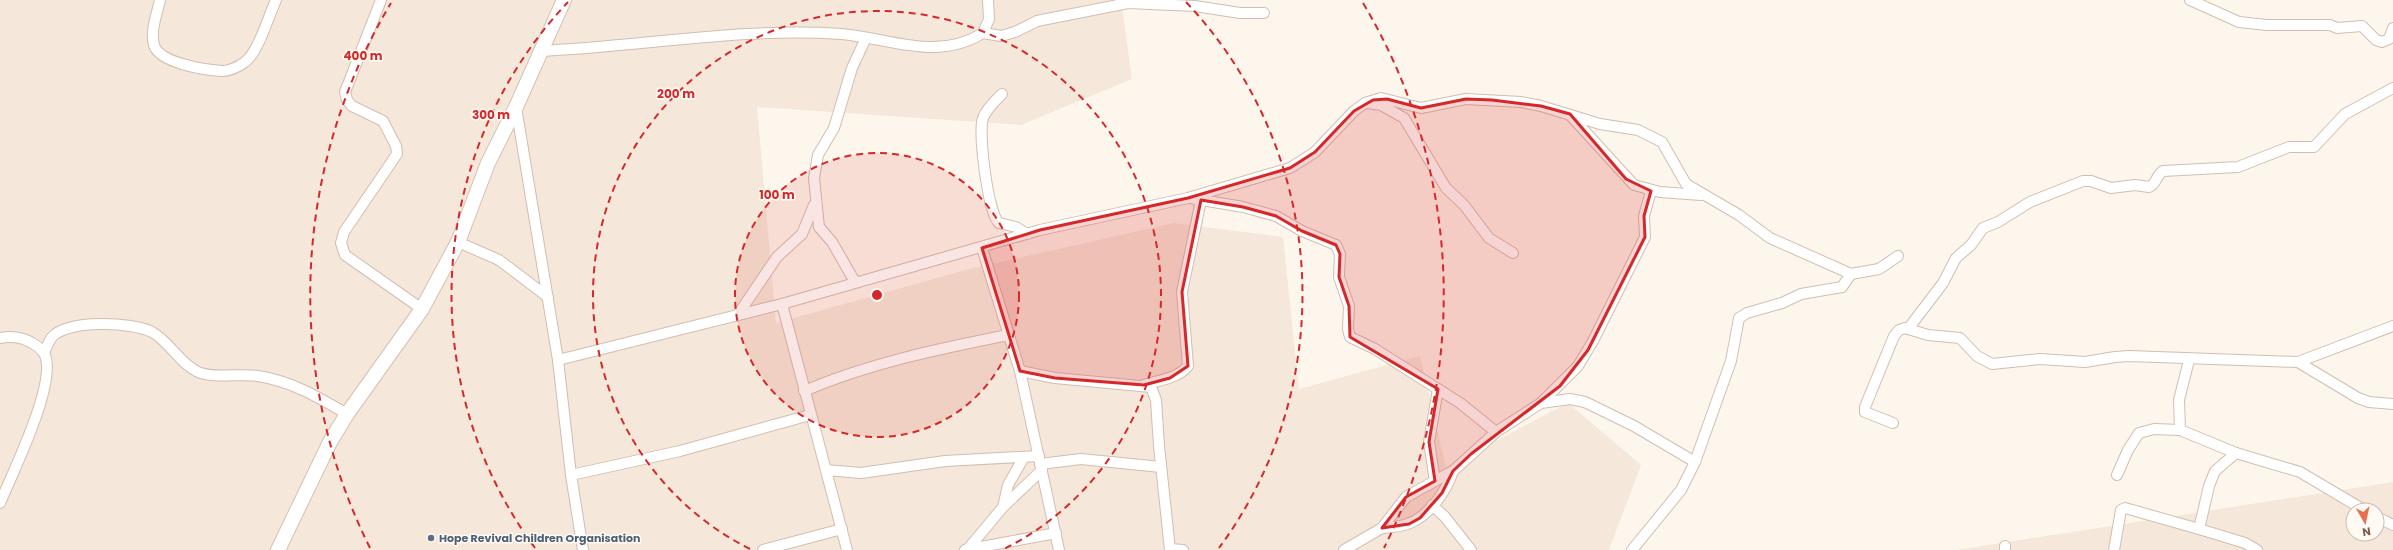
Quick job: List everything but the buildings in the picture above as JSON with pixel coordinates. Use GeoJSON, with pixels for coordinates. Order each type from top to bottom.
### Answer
{"type":"FeatureCollection","features":[{"type":"Feature","properties":{"kind":"main road"},"geometry":{"type":"LineString","coordinates":[[278,550],[330,442],[347,414],[422,308],[458,242],[488,163],[516,107],[539,51],[564,0]]}},
{"type":"Feature","properties":{"kind":"street"},"geometry":{"type":"LineString","coordinates":[[160,0],[154,33],[154,45],[158,53],[167,59],[223,71],[236,68],[246,61],[254,51],[276,0]]}},
{"type":"Feature","properties":{"kind":"street"},"geometry":{"type":"LineString","coordinates":[[380,0],[345,92],[347,100],[352,106],[383,121],[396,146],[397,154],[344,232],[341,243],[346,255],[422,308]]}},
{"type":"Feature","properties":{"kind":"street"},"geometry":{"type":"LineString","coordinates":[[982,33],[989,19],[988,0]]}},
{"type":"Feature","properties":{"kind":"street"},"geometry":{"type":"LineString","coordinates":[[2190,0],[2232,20],[2248,24],[2328,25],[2340,28],[2359,26],[2366,28],[2376,40],[2382,42],[2389,39],[2393,28]]}},
{"type":"Feature","properties":{"kind":"street"},"geometry":{"type":"LineString","coordinates":[[539,51],[574,50],[751,33],[803,32],[866,38],[915,48],[933,48],[950,47],[982,33],[1001,36],[1015,32],[1037,21],[1128,3],[1195,6],[1240,13],[1264,13]]}},
{"type":"Feature","properties":{"kind":"street"},"geometry":{"type":"LineString","coordinates":[[855,282],[829,238],[819,227],[815,203],[814,178],[818,155],[834,128],[852,68],[866,38]]}},
{"type":"Feature","properties":{"kind":"street"},"geometry":{"type":"LineString","coordinates":[[1908,329],[1943,283],[1956,258],[1972,245],[1983,228],[1993,225],[2030,202],[2083,181],[2091,181],[2111,188],[2134,185],[2149,187],[2156,182],[2159,174],[2163,171],[2238,167],[2289,147],[2314,146],[2345,114],[2393,88]]}},
{"type":"Feature","properties":{"kind":"street"},"geometry":{"type":"LineString","coordinates":[[1002,94],[986,112],[981,127],[982,148],[993,212],[999,223],[1016,227],[1027,234]]}},
{"type":"Feature","properties":{"kind":"street"},"geometry":{"type":"LineString","coordinates":[[558,360],[782,304],[1027,234],[1188,198],[1290,168],[1315,152],[1345,119],[1365,103],[1381,98],[1421,108],[1466,99],[1492,100],[1541,106],[1600,124],[1638,130],[1662,142],[1686,184],[1739,216],[1770,238],[1851,274],[1879,269],[1898,256]]}},
{"type":"Feature","properties":{"kind":"street"},"geometry":{"type":"LineString","coordinates":[[1365,103],[1381,105],[1404,118],[1446,188],[1469,211],[1490,238],[1513,253]]}},
{"type":"Feature","properties":{"kind":"street"},"geometry":{"type":"LineString","coordinates":[[516,107],[558,360],[571,475],[583,550]]}},
{"type":"Feature","properties":{"kind":"street"},"geometry":{"type":"LineString","coordinates":[[1570,114],[1626,179],[1634,185],[1651,191],[1704,195]]}},
{"type":"Feature","properties":{"kind":"street"},"geometry":{"type":"LineString","coordinates":[[1382,528],[1406,497],[1453,471],[1496,432],[1541,403],[1560,386],[1578,366],[1593,340],[1645,237],[1644,216],[1651,191]]}},
{"type":"Feature","properties":{"kind":"street"},"geometry":{"type":"LineString","coordinates":[[1188,198],[1243,207],[1276,216],[1302,232],[1336,245],[1340,254],[1339,277],[1349,306],[1348,329],[1350,337],[1375,349],[1460,403],[1496,432]]}},
{"type":"Feature","properties":{"kind":"street"},"geometry":{"type":"LineString","coordinates":[[1144,385],[1170,378],[1183,372],[1188,366],[1182,292],[1201,200]]}},
{"type":"Feature","properties":{"kind":"street"},"geometry":{"type":"LineString","coordinates":[[737,316],[777,257],[802,234],[815,203]]}},
{"type":"Feature","properties":{"kind":"street"},"geometry":{"type":"LineString","coordinates":[[458,242],[500,260],[548,297]]}},
{"type":"Feature","properties":{"kind":"street"},"geometry":{"type":"LineString","coordinates":[[982,248],[1020,371],[1060,550]]}},
{"type":"Feature","properties":{"kind":"street"},"geometry":{"type":"LineString","coordinates":[[1632,550],[1681,490],[1695,462],[1727,375],[1736,344],[1739,318],[1747,313],[1782,304],[1801,294],[1842,287],[1851,274]]}},
{"type":"Feature","properties":{"kind":"street"},"geometry":{"type":"LineString","coordinates":[[782,304],[810,415],[848,550]]}},
{"type":"Feature","properties":{"kind":"street"},"geometry":{"type":"LineString","coordinates":[[0,503],[43,398],[46,372],[44,353],[52,337],[66,329],[101,325],[139,328],[152,332],[197,372],[257,376],[281,381],[310,392],[347,414]]}},
{"type":"Feature","properties":{"kind":"street"},"geometry":{"type":"LineString","coordinates":[[1893,423],[1869,415],[1865,412],[1865,407],[1894,336],[1899,330],[1908,329],[1928,335],[1960,338],[1977,356],[1992,364],[2040,359],[2086,362],[2122,356],[2189,360],[2298,362],[2393,326]]}},
{"type":"Feature","properties":{"kind":"street"},"geometry":{"type":"LineString","coordinates":[[804,391],[839,376],[889,361],[1008,335]]}},
{"type":"Feature","properties":{"kind":"street"},"geometry":{"type":"LineString","coordinates":[[0,338],[13,336],[28,340],[44,353]]}},
{"type":"Feature","properties":{"kind":"street"},"geometry":{"type":"LineString","coordinates":[[2180,430],[2179,400],[2189,360]]}},
{"type":"Feature","properties":{"kind":"street"},"geometry":{"type":"LineString","coordinates":[[2298,362],[2358,398],[2369,402],[2393,404]]}},
{"type":"Feature","properties":{"kind":"street"},"geometry":{"type":"LineString","coordinates":[[1020,371],[1055,378],[1144,385],[1151,388],[1156,400],[1161,467],[1170,549],[1183,550]]}},
{"type":"Feature","properties":{"kind":"street"},"geometry":{"type":"LineString","coordinates":[[1435,481],[1429,442],[1438,389]]}},
{"type":"Feature","properties":{"kind":"street"},"geometry":{"type":"LineString","coordinates":[[1541,403],[1570,399],[1585,402],[1634,426],[1695,462]]}},
{"type":"Feature","properties":{"kind":"street"},"geometry":{"type":"LineString","coordinates":[[571,475],[680,451],[767,429],[810,415]]}},
{"type":"Feature","properties":{"kind":"street"},"geometry":{"type":"LineString","coordinates":[[2117,475],[2128,450],[2139,433],[2154,429],[2180,430],[2236,453],[2300,472],[2351,502]]}},
{"type":"Feature","properties":{"kind":"street"},"geometry":{"type":"LineString","coordinates":[[2199,529],[2209,486],[2215,471],[2236,453]]}},
{"type":"Feature","properties":{"kind":"street"},"geometry":{"type":"LineString","coordinates":[[826,470],[861,473],[946,461],[1024,457],[1040,463],[1081,459],[1161,467]]}},
{"type":"Feature","properties":{"kind":"street"},"geometry":{"type":"LineString","coordinates":[[1003,506],[1008,485],[1024,457]]}},
{"type":"Feature","properties":{"kind":"street"},"geometry":{"type":"LineString","coordinates":[[967,550],[1040,463]]}},
{"type":"Feature","properties":{"kind":"street"},"geometry":{"type":"LineString","coordinates":[[1344,550],[1382,528],[1409,524],[1420,518],[1432,506],[1449,483],[1453,471]]}},
{"type":"Feature","properties":{"kind":"street"},"geometry":{"type":"LineString","coordinates":[[1432,506],[1445,517],[1471,550]]}},
{"type":"Feature","properties":{"kind":"street"},"geometry":{"type":"LineString","coordinates":[[2114,550],[2121,510],[2125,508],[2245,543],[2257,550]]}},
{"type":"Feature","properties":{"kind":"street"},"geometry":{"type":"LineString","coordinates":[[762,550],[842,529]]}},
{"type":"Feature","properties":{"kind":"street"},"geometry":{"type":"LineString","coordinates":[[967,550],[1056,533]]}},
{"type":"Feature","properties":{"kind":"highlighted area"},"geometry":{"type":"Polygon","coordinates":[[[1387,99],[1421,108],[1466,99],[1492,100],[1541,106],[1570,114],[1626,179],[1651,191],[1644,216],[1645,237],[1588,350],[1560,386],[1471,454],[1453,471],[1442,493],[1420,518],[1409,524],[1382,528],[1406,497],[1435,481],[1429,442],[1438,389],[1350,337],[1349,306],[1339,277],[1340,254],[1336,245],[1302,231],[1276,216],[1243,207],[1201,200],[1182,292],[1188,366],[1170,378],[1144,385],[1055,378],[1020,371],[982,248],[1040,230],[1188,198],[1290,168],[1315,152],[1354,111],[1373,100],[1387,99]]]}},
{"type":"Feature","properties":{"kind":"shaded area"},"geometry":{"type":"Polygon","coordinates":[[[0,0],[1121,0],[1132,79],[1021,125],[757,107],[776,323],[969,269],[1174,223],[1283,237],[1299,389],[1420,356],[1446,467],[1568,403],[1641,465],[1609,550],[0,550],[0,0]]]}},
{"type":"Feature","properties":{"kind":"shaded area"},"geometry":{"type":"Polygon","coordinates":[[[2393,482],[2393,550],[1956,550],[2393,482]]]}},
{"type":"Feature","properties":{"kind":"place","name":"Hope Revival Children Organisation"},"geometry":{"type":"Point","coordinates":[431,538]}}]}
